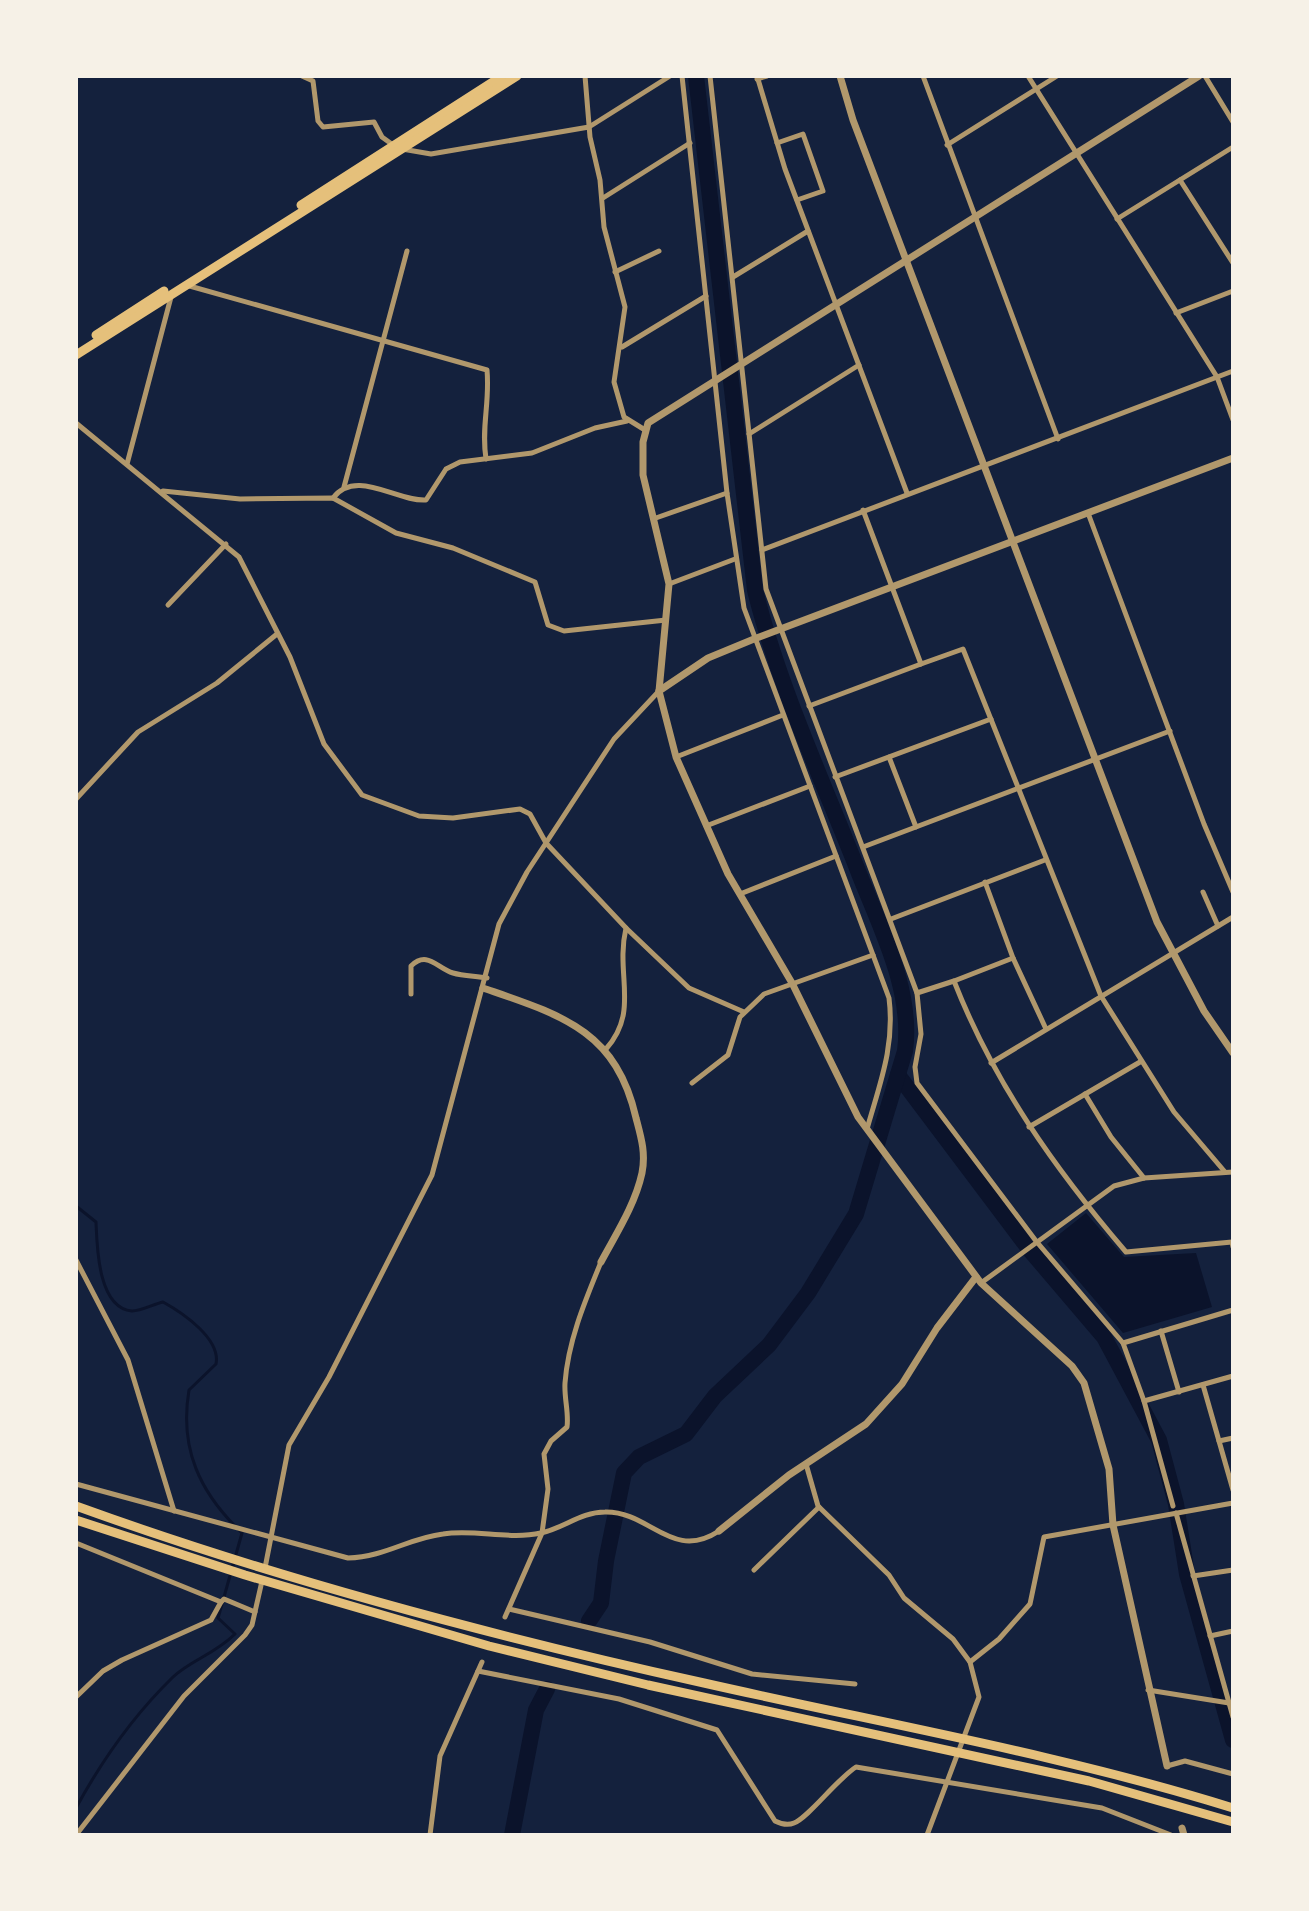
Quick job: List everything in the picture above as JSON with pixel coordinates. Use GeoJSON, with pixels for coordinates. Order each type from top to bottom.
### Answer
{"type":"FeatureCollection","features":[{"type":"Feature","properties":{"kind":"highway"},"geometry":{"type":"LineString","coordinates":[[76,355],[502,76]]}},
{"type":"Feature","properties":{"kind":"highway"},"geometry":{"type":"LineString","coordinates":[[76,348],[397,147],[517,76]]}},
{"type":"Feature","properties":{"kind":"highway"},"geometry":{"type":"LineString","coordinates":[[76,1506],[243,1561],[443,1619],[620,1664],[1112,1775],[1229,1806]]}},
{"type":"Feature","properties":{"kind":"highway"},"geometry":{"type":"LineString","coordinates":[[76,1520],[256,1579],[489,1646],[648,1685],[1089,1781],[1220,1817],[1233,1824]]}},
{"type":"Feature","properties":{"kind":"street"},"geometry":{"type":"LineString","coordinates":[[302,76],[313,81],[318,121],[323,127],[374,122],[382,137],[397,147],[431,154],[589,127],[670,76]]}},
{"type":"Feature","properties":{"kind":"street"},"geometry":{"type":"LineString","coordinates":[[585,76],[589,127],[603,198],[604,227],[625,310],[614,387],[627,421]]}},
{"type":"Feature","properties":{"kind":"street"},"geometry":{"type":"LineString","coordinates":[[682,76],[735,559],[754,639],[889,998],[892,1039],[867,1130]]}},
{"type":"Feature","properties":{"kind":"street"},"geometry":{"type":"LineString","coordinates":[[710,76],[766,589],[917,993],[921,1034],[915,1067],[917,1083],[1036,1241],[1123,1343],[1144,1401],[1173,1506]]}},
{"type":"Feature","properties":{"kind":"street"},"geometry":{"type":"LineString","coordinates":[[767,76],[757,77],[777,143],[907,493]]}},
{"type":"Feature","properties":{"kind":"street"},"geometry":{"type":"LineString","coordinates":[[840,76],[1094,759],[1171,953],[1204,1011],[1233,1053]]}},
{"type":"Feature","properties":{"kind":"street"},"geometry":{"type":"LineString","coordinates":[[923,76],[1058,439]]}},
{"type":"Feature","properties":{"kind":"street"},"geometry":{"type":"LineString","coordinates":[[1028,76],[1217,377],[1233,420]]}},
{"type":"Feature","properties":{"kind":"street"},"geometry":{"type":"LineString","coordinates":[[947,145],[1057,76]]}},
{"type":"Feature","properties":{"kind":"street"},"geometry":{"type":"LineString","coordinates":[[1233,122],[1202,76],[648,423],[641,456],[651,520],[669,584],[659,691],[676,757],[706,826],[739,894],[792,983],[867,1130],[978,1280],[1081,1376],[1109,1469],[1113,1525],[1147,1689],[1167,1766],[1185,1761],[1233,1774]]}},
{"type":"Feature","properties":{"kind":"street"},"geometry":{"type":"LineString","coordinates":[[777,143],[803,134],[823,191],[797,200]]}},
{"type":"Feature","properties":{"kind":"street"},"geometry":{"type":"LineString","coordinates":[[603,198],[690,143]]}},
{"type":"Feature","properties":{"kind":"street"},"geometry":{"type":"LineString","coordinates":[[1117,219],[1233,147]]}},
{"type":"Feature","properties":{"kind":"street"},"geometry":{"type":"LineString","coordinates":[[1180,180],[1233,263]]}},
{"type":"Feature","properties":{"kind":"street"},"geometry":{"type":"LineString","coordinates":[[733,277],[808,231]]}},
{"type":"Feature","properties":{"kind":"street"},"geometry":{"type":"LineString","coordinates":[[333,498],[344,487],[407,251]]}},
{"type":"Feature","properties":{"kind":"street"},"geometry":{"type":"LineString","coordinates":[[615,272],[659,251]]}},
{"type":"Feature","properties":{"kind":"street"},"geometry":{"type":"LineString","coordinates":[[185,285],[487,370],[487,415],[481,429],[486,459]]}},
{"type":"Feature","properties":{"kind":"street"},"geometry":{"type":"LineString","coordinates":[[1176,313],[1233,291]]}},
{"type":"Feature","properties":{"kind":"street"},"geometry":{"type":"LineString","coordinates":[[127,464],[173,292]]}},
{"type":"Feature","properties":{"kind":"street"},"geometry":{"type":"LineString","coordinates":[[620,348],[706,296]]}},
{"type":"Feature","properties":{"kind":"street"},"geometry":{"type":"LineString","coordinates":[[749,434],[859,365]]}},
{"type":"Feature","properties":{"kind":"street"},"geometry":{"type":"LineString","coordinates":[[762,550],[1233,371]]}},
{"type":"Feature","properties":{"kind":"street"},"geometry":{"type":"LineString","coordinates":[[344,487],[361,486],[426,500],[448,467],[532,453],[595,428],[627,421],[645,430]]}},
{"type":"Feature","properties":{"kind":"street"},"geometry":{"type":"LineString","coordinates":[[76,423],[239,557],[290,657],[324,744],[362,795],[419,816],[453,818],[520,809],[530,814],[546,843],[626,928],[689,988],[744,1012]]}},
{"type":"Feature","properties":{"kind":"street"},"geometry":{"type":"LineString","coordinates":[[76,1835],[184,1696],[241,1641],[255,1612],[274,1536],[289,1445],[329,1377],[432,1175],[499,924],[546,843],[614,739],[659,691],[708,658],[1233,458]]}},
{"type":"Feature","properties":{"kind":"street"},"geometry":{"type":"LineString","coordinates":[[162,492],[240,499],[333,498],[396,533],[453,548],[535,582],[548,625],[564,631],[666,620]]}},
{"type":"Feature","properties":{"kind":"street"},"geometry":{"type":"LineString","coordinates":[[651,520],[727,493]]}},
{"type":"Feature","properties":{"kind":"street"},"geometry":{"type":"LineString","coordinates":[[863,510],[921,664]]}},
{"type":"Feature","properties":{"kind":"street"},"geometry":{"type":"LineString","coordinates":[[1088,513],[1233,892]]}},
{"type":"Feature","properties":{"kind":"street"},"geometry":{"type":"LineString","coordinates":[[168,605],[226,544]]}},
{"type":"Feature","properties":{"kind":"street"},"geometry":{"type":"LineString","coordinates":[[669,584],[735,559]]}},
{"type":"Feature","properties":{"kind":"street"},"geometry":{"type":"LineString","coordinates":[[76,799],[138,732],[217,683],[277,634]]}},
{"type":"Feature","properties":{"kind":"street"},"geometry":{"type":"LineString","coordinates":[[809,706],[963,649],[1101,996],[1174,1112],[1225,1172]]}},
{"type":"Feature","properties":{"kind":"street"},"geometry":{"type":"LineString","coordinates":[[676,757],[783,715]]}},
{"type":"Feature","properties":{"kind":"street"},"geometry":{"type":"LineString","coordinates":[[835,777],[991,719]]}},
{"type":"Feature","properties":{"kind":"street"},"geometry":{"type":"LineString","coordinates":[[863,847],[1170,731]]}},
{"type":"Feature","properties":{"kind":"street"},"geometry":{"type":"LineString","coordinates":[[889,757],[916,827]]}},
{"type":"Feature","properties":{"kind":"street"},"geometry":{"type":"LineString","coordinates":[[706,826],[810,786]]}},
{"type":"Feature","properties":{"kind":"street"},"geometry":{"type":"LineString","coordinates":[[739,894],[836,856]]}},
{"type":"Feature","properties":{"kind":"street"},"geometry":{"type":"LineString","coordinates":[[891,919],[1045,860]]}},
{"type":"Feature","properties":{"kind":"street"},"geometry":{"type":"LineString","coordinates":[[985,882],[1013,958],[1046,1029]]}},
{"type":"Feature","properties":{"kind":"street"},"geometry":{"type":"LineString","coordinates":[[1203,892],[1218,926]]}},
{"type":"Feature","properties":{"kind":"street"},"geometry":{"type":"LineString","coordinates":[[991,1063],[1233,917]]}},
{"type":"Feature","properties":{"kind":"street"},"geometry":{"type":"LineString","coordinates":[[606,1049],[616,1038],[626,1012],[620,961],[626,928]]}},
{"type":"Feature","properties":{"kind":"street"},"geometry":{"type":"LineString","coordinates":[[692,1083],[729,1054],[744,1012],[764,994],[873,955]]}},
{"type":"Feature","properties":{"kind":"street"},"geometry":{"type":"LineString","coordinates":[[917,993],[1013,958]]}},
{"type":"Feature","properties":{"kind":"street"},"geometry":{"type":"LineString","coordinates":[[411,994],[411,966],[420,960],[432,960],[451,973],[487,978]]}},
{"type":"Feature","properties":{"kind":"street"},"geometry":{"type":"LineString","coordinates":[[954,981],[991,1063],[1029,1127],[1126,1252],[1233,1243]]}},
{"type":"Feature","properties":{"kind":"street"},"geometry":{"type":"LineString","coordinates":[[483,988],[560,1016],[606,1049],[628,1087],[644,1156],[632,1201],[601,1262],[580,1315],[565,1383],[567,1427],[551,1441],[543,1457],[548,1489],[542,1533],[505,1617]]}},
{"type":"Feature","properties":{"kind":"street"},"geometry":{"type":"LineString","coordinates":[[1029,1127],[1140,1062]]}},
{"type":"Feature","properties":{"kind":"street"},"geometry":{"type":"LineString","coordinates":[[1085,1094],[1111,1137],[1144,1178]]}},
{"type":"Feature","properties":{"kind":"street"},"geometry":{"type":"LineString","coordinates":[[76,1484],[274,1536],[333,1556],[364,1558],[443,1534],[542,1533],[583,1515],[609,1512],[626,1514],[668,1537],[689,1543],[719,1531],[806,1464],[852,1435],[894,1394],[978,1280],[1086,1204],[1114,1186],[1144,1178],[1233,1172]]}},
{"type":"Feature","properties":{"kind":"street"},"geometry":{"type":"LineString","coordinates":[[76,1260],[128,1360],[174,1512]]}},
{"type":"Feature","properties":{"kind":"street"},"geometry":{"type":"LineString","coordinates":[[1123,1343],[1233,1310]]}},
{"type":"Feature","properties":{"kind":"street"},"geometry":{"type":"LineString","coordinates":[[1161,1331],[1179,1392]]}},
{"type":"Feature","properties":{"kind":"street"},"geometry":{"type":"LineString","coordinates":[[1144,1401],[1233,1376]]}},
{"type":"Feature","properties":{"kind":"street"},"geometry":{"type":"LineString","coordinates":[[1203,1385],[1233,1490]]}},
{"type":"Feature","properties":{"kind":"street"},"geometry":{"type":"LineString","coordinates":[[1219,1441],[1233,1438]]}},
{"type":"Feature","properties":{"kind":"street"},"geometry":{"type":"LineString","coordinates":[[806,1464],[819,1507],[889,1575],[904,1598],[953,1639],[970,1662],[979,1693],[927,1835]]}},
{"type":"Feature","properties":{"kind":"street"},"geometry":{"type":"LineString","coordinates":[[970,1662],[1007,1632],[1030,1604],[1044,1537],[1233,1503]]}},
{"type":"Feature","properties":{"kind":"street"},"geometry":{"type":"LineString","coordinates":[[754,1570],[819,1507]]}},
{"type":"Feature","properties":{"kind":"street"},"geometry":{"type":"LineString","coordinates":[[1176,1513],[1233,1717]]}},
{"type":"Feature","properties":{"kind":"street"},"geometry":{"type":"LineString","coordinates":[[76,1543],[221,1602]]}},
{"type":"Feature","properties":{"kind":"street"},"geometry":{"type":"LineString","coordinates":[[1193,1576],[1233,1570]]}},
{"type":"Feature","properties":{"kind":"street"},"geometry":{"type":"LineString","coordinates":[[76,1697],[122,1660],[211,1620],[224,1599],[255,1612]]}},
{"type":"Feature","properties":{"kind":"street"},"geometry":{"type":"LineString","coordinates":[[509,1609],[650,1642],[752,1674],[855,1684]]}},
{"type":"Feature","properties":{"kind":"street"},"geometry":{"type":"LineString","coordinates":[[1210,1636],[1233,1631]]}},
{"type":"Feature","properties":{"kind":"street"},"geometry":{"type":"LineString","coordinates":[[430,1835],[440,1756],[482,1662]]}},
{"type":"Feature","properties":{"kind":"street"},"geometry":{"type":"LineString","coordinates":[[478,1671],[619,1699],[717,1730],[775,1821],[784,1825],[796,1823],[838,1779],[856,1767],[1108,1809],[1171,1835]]}},
{"type":"Feature","properties":{"kind":"street"},"geometry":{"type":"LineString","coordinates":[[1147,1689],[1231,1703]]}},
{"type":"Feature","properties":{"kind":"water"},"geometry":{"type":"Polygon","coordinates":[[[1086,1213],[1124,1257],[1196,1253],[1212,1307],[1123,1333],[1047,1244],[1086,1213]]]}},
{"type":"Feature","properties":{"kind":"waterway"},"geometry":{"type":"LineString","coordinates":[[589,1621],[601,1603],[624,1473],[639,1457],[686,1434],[715,1396],[769,1345],[808,1293],[856,1214],[905,1051],[904,1006],[894,962],[789,699],[755,590],[696,76]]}},
{"type":"Feature","properties":{"kind":"waterway"},"geometry":{"type":"LineString","coordinates":[[898,1075],[1029,1249],[1104,1337],[1159,1440],[1176,1504],[1187,1574],[1233,1740]]}},
{"type":"Feature","properties":{"kind":"waterway"},"geometry":{"type":"LineString","coordinates":[[76,1206],[96,1222],[102,1275],[112,1299],[132,1311],[163,1302],[190,1320],[213,1345],[216,1364],[189,1390],[187,1432],[190,1451],[204,1486],[242,1533],[224,1597]]}},
{"type":"Feature","properties":{"kind":"waterway"},"geometry":{"type":"LineString","coordinates":[[76,1808],[120,1739],[159,1691],[180,1671],[235,1634],[218,1618],[222,1604]]}},
{"type":"Feature","properties":{"kind":"waterway"},"geometry":{"type":"LineString","coordinates":[[512,1835],[536,1710],[547,1689]]}}]}
